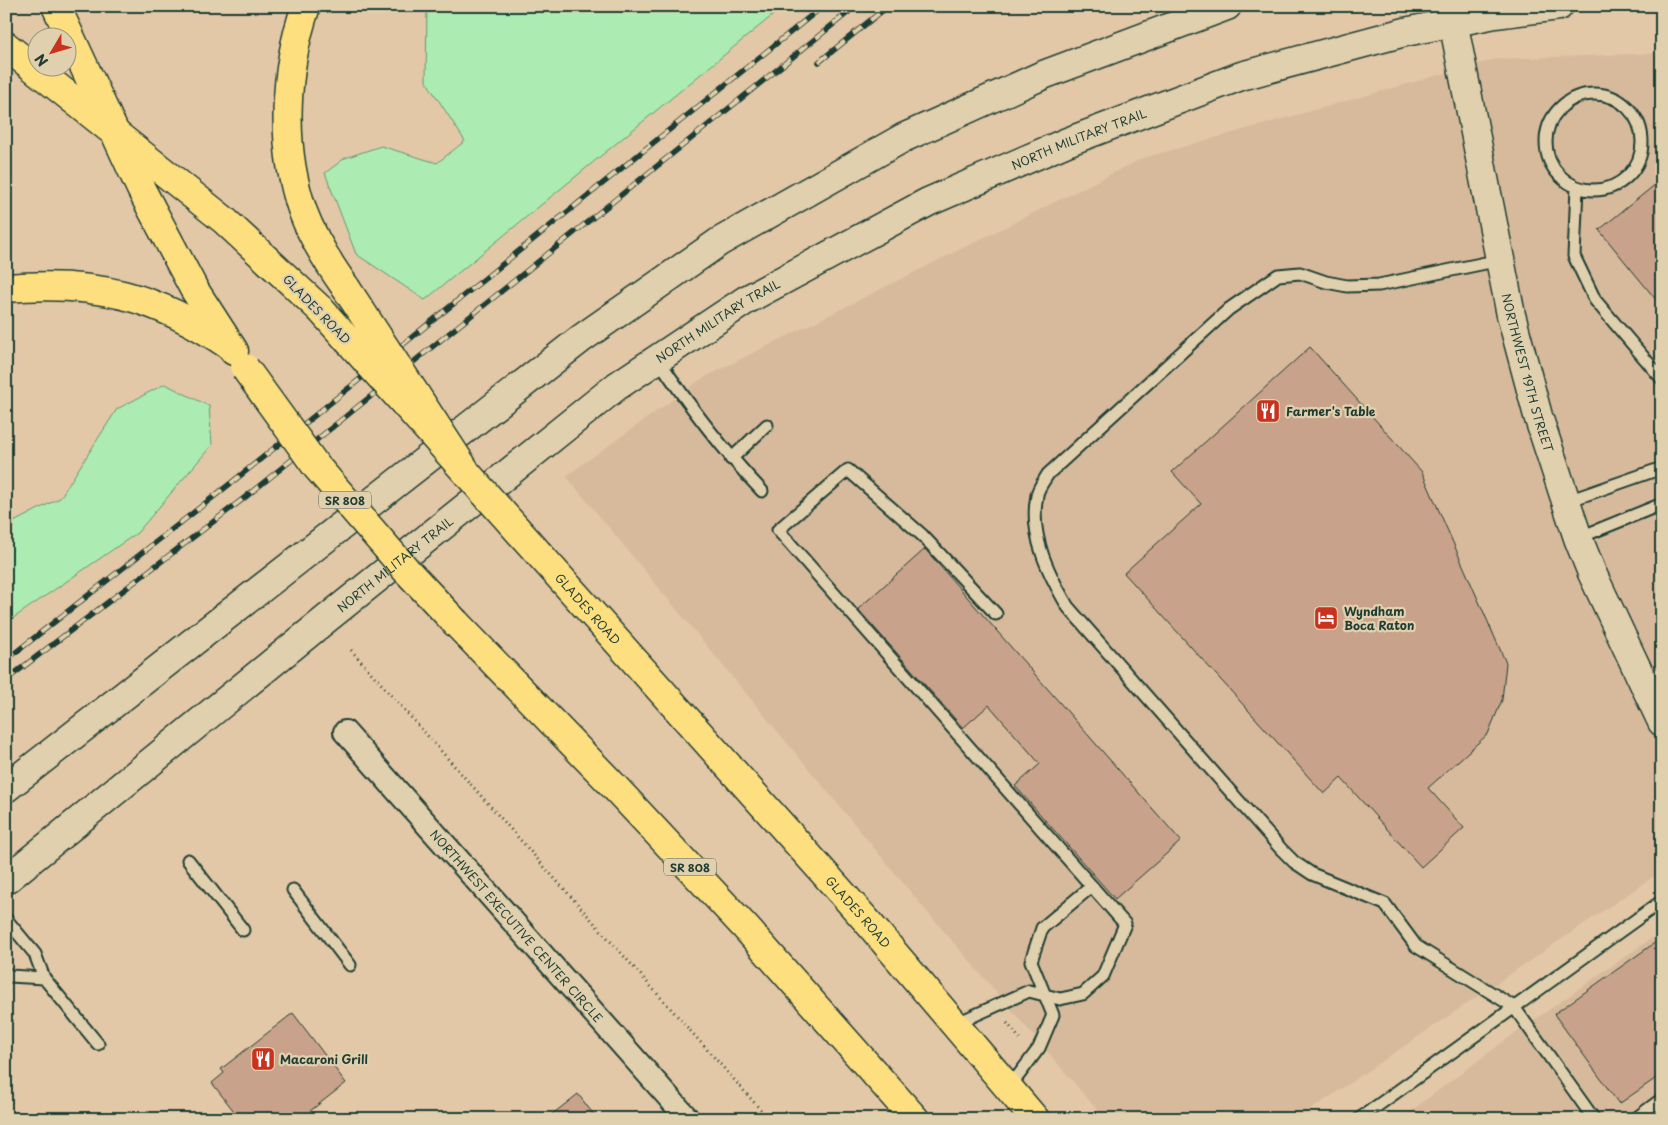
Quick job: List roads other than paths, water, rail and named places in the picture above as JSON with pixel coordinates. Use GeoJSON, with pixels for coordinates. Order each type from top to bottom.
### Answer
{"type":"FeatureCollection","features":[{"type":"Feature","properties":{"kind":"main road","name":"GLADES ROAD"},"geometry":{"type":"LineString","coordinates":[[56,6],[112,129],[169,244],[238,357],[316,466],[407,571],[608,780],[740,921],[915,1119]]}},
{"type":"Feature","properties":{"kind":"main road"},"geometry":{"type":"LineString","coordinates":[[306,6],[296,41],[288,91],[293,176],[310,228],[346,288],[464,470]]}},
{"type":"Feature","properties":{"kind":"main road"},"geometry":{"type":"LineString","coordinates":[[6,788],[582,338],[719,242],[903,138],[1043,75],[1228,6]]}},
{"type":"Feature","properties":{"kind":"main road","name":"NORTH MILITARY TRAIL"},"geometry":{"type":"LineString","coordinates":[[6,880],[325,620],[617,386],[746,300],[928,202],[1066,142],[1241,76],[1374,39],[1452,14],[1559,6]]}},
{"type":"Feature","properties":{"kind":"main road","name":"NORTHWEST 19TH STREET"},"geometry":{"type":"LineString","coordinates":[[1452,14],[1523,363],[1565,502],[1578,538],[1604,603],[1662,722]]}},
{"type":"Feature","properties":{"kind":"main road","name":"GLADES ROAD"},"geometry":{"type":"LineString","coordinates":[[6,46],[230,225],[320,309],[866,920],[1035,1119]]}},
{"type":"Feature","properties":{"kind":"main road"},"geometry":{"type":"LineString","coordinates":[[6,288],[66,286],[126,295],[171,311],[194,323],[238,357]]}},
{"type":"Feature","properties":{"kind":"street","name":"NORTHWEST EXECUTIVE CENTER CIRCLE"},"geometry":{"type":"LineString","coordinates":[[346,732],[688,1119]]}},
{"type":"Feature","properties":{"kind":"lane"},"geometry":{"type":"LineString","coordinates":[[1587,95],[1602,95],[1617,100],[1630,110],[1639,123],[1643,139],[1641,155],[1635,170],[1623,182],[1608,189],[1593,191],[1577,187],[1563,179],[1553,167],[1547,153],[1546,137],[1551,122],[1559,109],[1572,100],[1587,95]]}},
{"type":"Feature","properties":{"kind":"lane"},"geometry":{"type":"LineString","coordinates":[[1577,187],[1574,256],[1595,300],[1662,378]]}},
{"type":"Feature","properties":{"kind":"lane"},"geometry":{"type":"LineString","coordinates":[[1501,260],[1379,285],[1347,286],[1326,282],[1300,272],[1278,275],[1229,309],[1048,474],[1037,493],[1034,521],[1050,576],[1068,606],[1281,849],[1294,862],[1312,874],[1385,904],[1416,946],[1514,1007],[1594,1119]]}},
{"type":"Feature","properties":{"kind":"lane"},"geometry":{"type":"LineString","coordinates":[[658,359],[682,395],[731,459],[762,492]]}},
{"type":"Feature","properties":{"kind":"lane"},"geometry":{"type":"LineString","coordinates":[[731,459],[767,425]]}},
{"type":"Feature","properties":{"kind":"lane"},"geometry":{"type":"LineString","coordinates":[[1565,502],[1662,468]]}},
{"type":"Feature","properties":{"kind":"lane"},"geometry":{"type":"LineString","coordinates":[[955,1024],[1029,991],[1060,998],[1083,994],[1103,976],[1125,924],[778,530],[848,470],[922,535],[996,614]]}},
{"type":"Feature","properties":{"kind":"lane"},"geometry":{"type":"LineString","coordinates":[[1578,538],[1662,504]]}},
{"type":"Feature","properties":{"kind":"lane"},"geometry":{"type":"LineString","coordinates":[[188,860],[243,930]]}},
{"type":"Feature","properties":{"kind":"lane"},"geometry":{"type":"LineString","coordinates":[[293,890],[350,965]]}},
{"type":"Feature","properties":{"kind":"lane"},"geometry":{"type":"LineString","coordinates":[[1009,1088],[1038,1048],[1053,1015],[1031,960],[1042,928],[1086,891]]}},
{"type":"Feature","properties":{"kind":"lane"},"geometry":{"type":"LineString","coordinates":[[1359,1119],[1662,901]]}},
{"type":"Feature","properties":{"kind":"lane"},"geometry":{"type":"LineString","coordinates":[[6,919],[35,954],[44,978],[98,1044]]}},
{"type":"Feature","properties":{"kind":"lane"},"geometry":{"type":"LineString","coordinates":[[6,973],[9,976],[44,978]]}},
{"type":"Feature","properties":{"kind":"lane"},"geometry":{"type":"LineString","coordinates":[[1635,1119],[1662,1099]]}},
{"type":"Feature","properties":{"kind":"railway"},"geometry":{"type":"LineString","coordinates":[[6,660],[231,483],[823,6]]}},
{"type":"Feature","properties":{"kind":"railway"},"geometry":{"type":"LineString","coordinates":[[6,680],[243,499],[856,6]]}},
{"type":"Feature","properties":{"kind":"railway"},"geometry":{"type":"LineString","coordinates":[[819,62],[888,6]]}},
{"type":"Feature","properties":{"kind":"place","name":"Farmer's Table"},"geometry":{"type":"Point","coordinates":[1268,411]}},
{"type":"Feature","properties":{"kind":"place","name":"Wyndham Boca Raton"},"geometry":{"type":"Point","coordinates":[1326,618]}},
{"type":"Feature","properties":{"kind":"place","name":"Macaroni Grill"},"geometry":{"type":"Point","coordinates":[263,1059]}}]}
